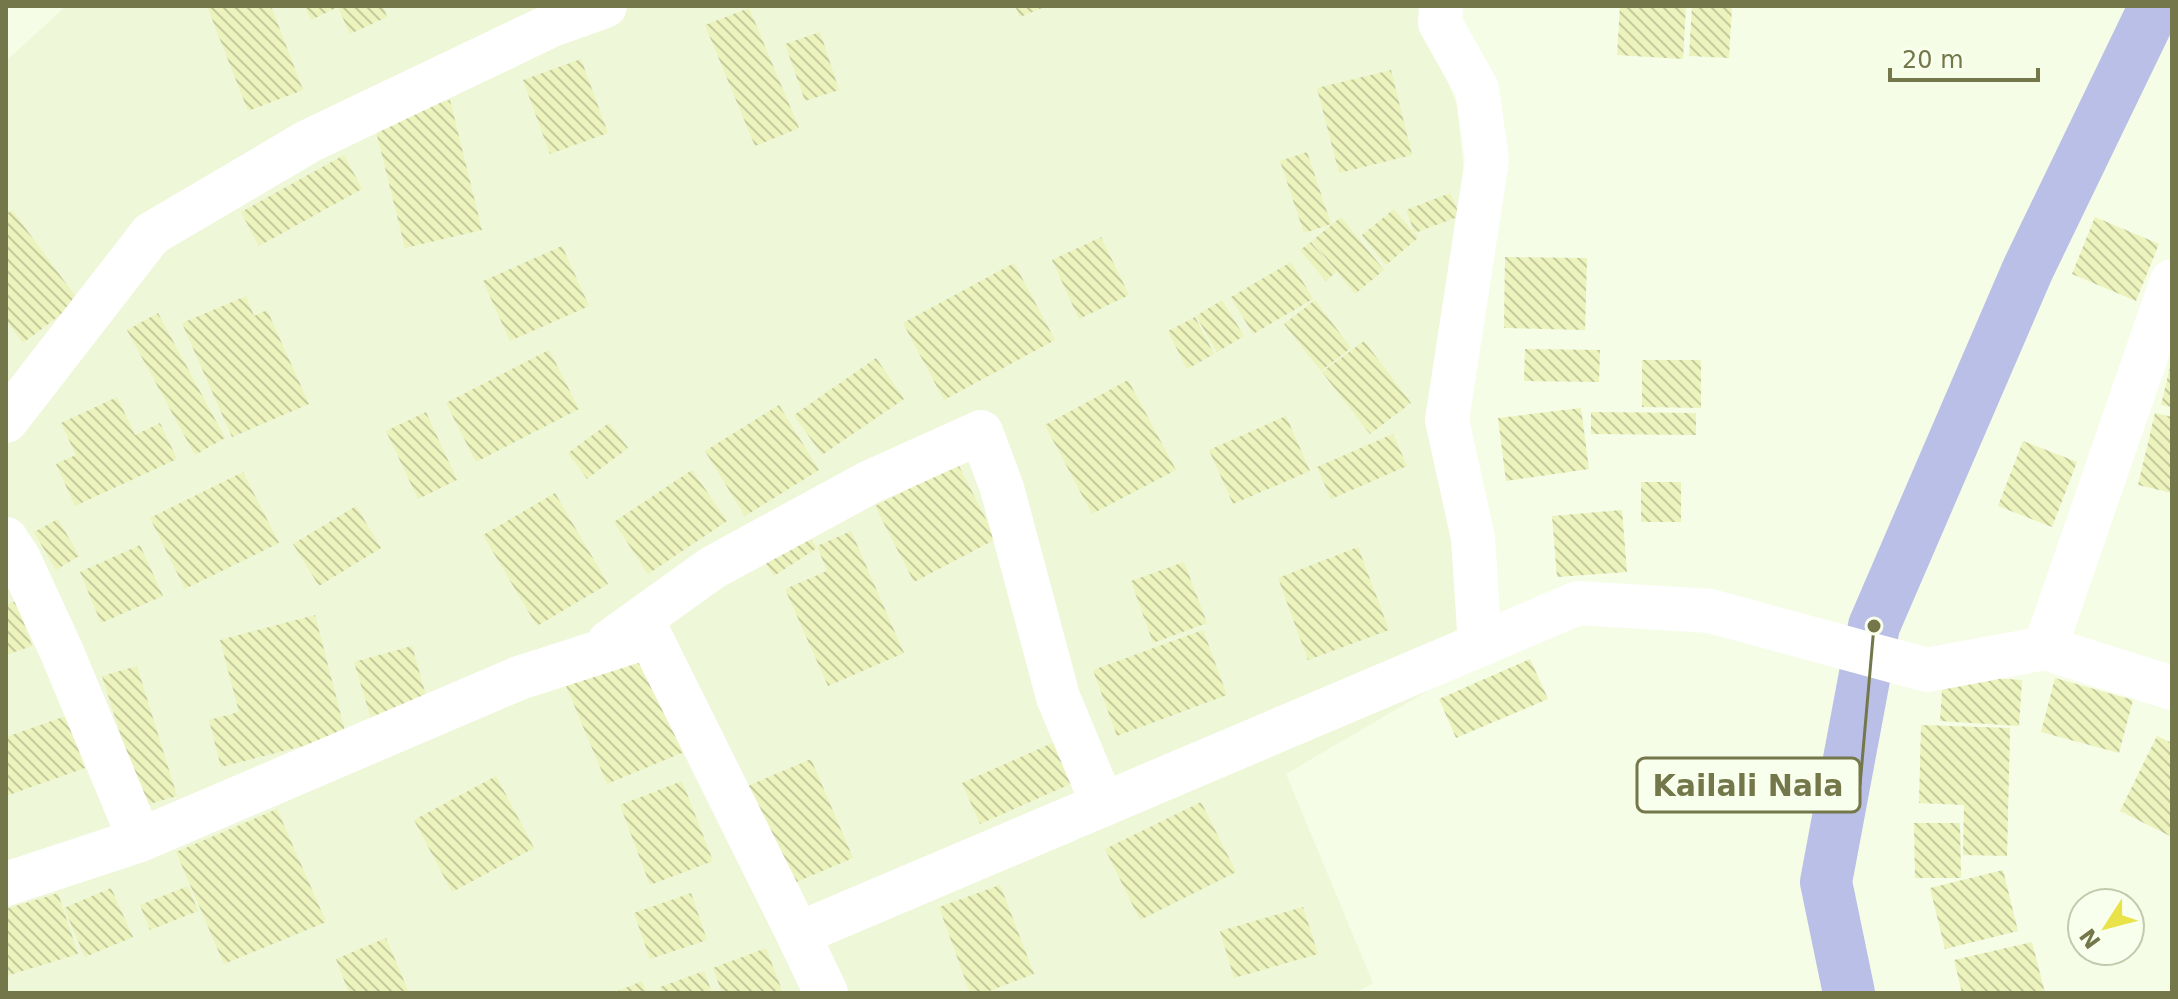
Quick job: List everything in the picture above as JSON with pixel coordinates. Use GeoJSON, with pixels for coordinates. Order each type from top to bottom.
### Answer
{"type":"FeatureCollection","features":[{"type":"Feature","properties":{"kind":"street"},"geometry":{"type":"LineString","coordinates":[[6,421],[151,234],[309,141],[552,25],[605,6]]}},
{"type":"Feature","properties":{"kind":"street"},"geometry":{"type":"LineString","coordinates":[[1441,6],[1440,23],[1477,89],[1487,160],[1447,420],[1473,538],[1480,645]]}},
{"type":"Feature","properties":{"kind":"street"},"geometry":{"type":"LineString","coordinates":[[2045,648],[2172,281]]}},
{"type":"Feature","properties":{"kind":"street"},"geometry":{"type":"LineString","coordinates":[[590,656],[712,568],[868,483],[981,432],[1002,488],[1058,697],[1103,805]]}},
{"type":"Feature","properties":{"kind":"street"},"geometry":{"type":"LineString","coordinates":[[6,539],[19,559],[61,650],[140,840]]}},
{"type":"Feature","properties":{"kind":"street"},"geometry":{"type":"LineString","coordinates":[[798,934],[1578,603],[1710,611],[1927,670],[2045,648],[2172,688]]}},
{"type":"Feature","properties":{"kind":"street"},"geometry":{"type":"LineString","coordinates":[[6,884],[140,840],[519,678],[650,636],[826,993]]}},
{"type":"Feature","properties":{"kind":"shaded area"},"geometry":{"type":"Polygon","coordinates":[[[66,6],[1426,6],[1424,20],[1457,106],[1466,191],[1451,315],[1475,663],[1286,774],[1373,983],[1355,993],[6,993],[6,61],[66,6]]]}},
{"type":"Feature","properties":{"kind":"building"},"geometry":{"type":"Polygon","coordinates":[[[207,6],[271,6],[303,90],[248,111],[207,6]]]}},
{"type":"Feature","properties":{"kind":"building"},"geometry":{"type":"Polygon","coordinates":[[[304,6],[383,6],[387,17],[350,34],[338,7],[311,20],[304,6]]]}},
{"type":"Feature","properties":{"kind":"building"},"geometry":{"type":"Polygon","coordinates":[[[1015,6],[1047,6],[1020,17],[1015,6]]]}},
{"type":"Feature","properties":{"kind":"building"},"geometry":{"type":"Polygon","coordinates":[[[1620,6],[1686,6],[1683,59],[1617,55],[1620,6]]]}},
{"type":"Feature","properties":{"kind":"building"},"geometry":{"type":"Polygon","coordinates":[[[1692,6],[1732,6],[1729,58],[1689,56],[1692,6]]]}},
{"type":"Feature","properties":{"kind":"building"},"geometry":{"type":"Polygon","coordinates":[[[749,8],[799,128],[755,146],[705,25],[749,8]]]}},
{"type":"Feature","properties":{"kind":"building"},"geometry":{"type":"Polygon","coordinates":[[[820,32],[839,90],[805,101],[785,44],[820,32]]]}},
{"type":"Feature","properties":{"kind":"building"},"geometry":{"type":"Polygon","coordinates":[[[581,59],[608,133],[550,154],[523,80],[581,59]]]}},
{"type":"Feature","properties":{"kind":"building"},"geometry":{"type":"Polygon","coordinates":[[[1391,70],[1412,155],[1339,173],[1317,88],[1391,70]]]}},
{"type":"Feature","properties":{"kind":"building"},"geometry":{"type":"Polygon","coordinates":[[[450,100],[482,230],[405,248],[373,119],[450,100]]]}},
{"type":"Feature","properties":{"kind":"building"},"geometry":{"type":"Polygon","coordinates":[[[1307,152],[1331,224],[1304,233],[1280,161],[1307,152]]]}},
{"type":"Feature","properties":{"kind":"building"},"geometry":{"type":"Polygon","coordinates":[[[344,155],[362,189],[259,246],[241,212],[344,155]]]}},
{"type":"Feature","properties":{"kind":"building"},"geometry":{"type":"Polygon","coordinates":[[[1450,193],[1460,216],[1415,233],[1406,210],[1450,193]]]}},
{"type":"Feature","properties":{"kind":"building"},"geometry":{"type":"Polygon","coordinates":[[[1394,209],[1418,238],[1386,265],[1362,235],[1394,209]]]}},
{"type":"Feature","properties":{"kind":"building"},"geometry":{"type":"Polygon","coordinates":[[[12,210],[79,301],[23,343],[6,320],[6,214],[12,210]]]}},
{"type":"Feature","properties":{"kind":"building"},"geometry":{"type":"Polygon","coordinates":[[[1341,217],[1384,270],[1355,294],[1312,241],[1341,217]]]}},
{"type":"Feature","properties":{"kind":"building"},"geometry":{"type":"Polygon","coordinates":[[[2095,217],[2159,244],[2136,301],[2072,274],[2095,217]]]}},
{"type":"Feature","properties":{"kind":"building"},"geometry":{"type":"Polygon","coordinates":[[[1101,237],[1129,295],[1079,319],[1052,260],[1101,237]]]}},
{"type":"Feature","properties":{"kind":"building"},"geometry":{"type":"Polygon","coordinates":[[[1311,242],[1336,272],[1326,281],[1300,250],[1311,242]]]}},
{"type":"Feature","properties":{"kind":"building"},"geometry":{"type":"Polygon","coordinates":[[[562,246],[589,306],[510,341],[483,281],[562,246]]]}},
{"type":"Feature","properties":{"kind":"building"},"geometry":{"type":"Polygon","coordinates":[[[1505,257],[1587,258],[1585,330],[1504,328],[1505,257]]]}},
{"type":"Feature","properties":{"kind":"building"},"geometry":{"type":"Polygon","coordinates":[[[1291,262],[1313,299],[1253,334],[1231,297],[1291,262]]]}},
{"type":"Feature","properties":{"kind":"building"},"geometry":{"type":"Polygon","coordinates":[[[1014,263],[1055,340],[944,400],[903,323],[1014,263]]]}},
{"type":"Feature","properties":{"kind":"building"},"geometry":{"type":"Polygon","coordinates":[[[246,296],[254,316],[267,310],[309,404],[232,437],[182,323],[246,296]]]}},
{"type":"Feature","properties":{"kind":"building"},"geometry":{"type":"Polygon","coordinates":[[[1222,300],[1244,336],[1217,352],[1196,316],[1222,300]]]}},
{"type":"Feature","properties":{"kind":"building"},"geometry":{"type":"Polygon","coordinates":[[[1315,300],[1351,348],[1321,371],[1284,324],[1315,300]]]}},
{"type":"Feature","properties":{"kind":"building"},"geometry":{"type":"Polygon","coordinates":[[[158,313],[225,438],[195,455],[127,330],[158,313]]]}},
{"type":"Feature","properties":{"kind":"building"},"geometry":{"type":"Polygon","coordinates":[[[1195,317],[1214,354],[1187,369],[1168,331],[1195,317]]]}},
{"type":"Feature","properties":{"kind":"building"},"geometry":{"type":"Polygon","coordinates":[[[1364,341],[1411,403],[1370,434],[1322,372],[1364,341]]]}},
{"type":"Feature","properties":{"kind":"building"},"geometry":{"type":"Polygon","coordinates":[[[1525,349],[1600,350],[1599,382],[1524,381],[1525,349]]]}},
{"type":"Feature","properties":{"kind":"building"},"geometry":{"type":"Polygon","coordinates":[[[549,350],[579,409],[476,462],[446,403],[549,350]]]}},
{"type":"Feature","properties":{"kind":"building"},"geometry":{"type":"Polygon","coordinates":[[[876,358],[904,399],[822,455],[794,415],[876,358]]]}},
{"type":"Feature","properties":{"kind":"building"},"geometry":{"type":"Polygon","coordinates":[[[1642,360],[1701,360],[1701,408],[1642,407],[1642,360]]]}},
{"type":"Feature","properties":{"kind":"building"},"geometry":{"type":"Polygon","coordinates":[[[2172,363],[2172,407],[2161,405],[2172,363]]]}},
{"type":"Feature","properties":{"kind":"building"},"geometry":{"type":"Polygon","coordinates":[[[1128,380],[1176,470],[1092,514],[1045,425],[1128,380]]]}},
{"type":"Feature","properties":{"kind":"building"},"geometry":{"type":"Polygon","coordinates":[[[117,397],[135,435],[160,423],[177,459],[75,506],[56,464],[76,455],[61,423],[117,397]]]}},
{"type":"Feature","properties":{"kind":"building"},"geometry":{"type":"Polygon","coordinates":[[[779,405],[819,470],[745,516],[705,451],[779,405]]]}},
{"type":"Feature","properties":{"kind":"building"},"geometry":{"type":"Polygon","coordinates":[[[1581,408],[1589,469],[1506,481],[1498,418],[1581,408]]]}},
{"type":"Feature","properties":{"kind":"building"},"geometry":{"type":"Polygon","coordinates":[[[426,412],[457,480],[418,499],[386,431],[426,412]]]}},
{"type":"Feature","properties":{"kind":"building"},"geometry":{"type":"Polygon","coordinates":[[[1591,412],[1696,413],[1696,435],[1591,434],[1591,412]]]}},
{"type":"Feature","properties":{"kind":"building"},"geometry":{"type":"Polygon","coordinates":[[[2155,413],[2172,417],[2172,493],[2138,485],[2155,413]]]}},
{"type":"Feature","properties":{"kind":"building"},"geometry":{"type":"Polygon","coordinates":[[[1286,416],[1310,471],[1233,504],[1209,450],[1286,416]]]}},
{"type":"Feature","properties":{"kind":"building"},"geometry":{"type":"Polygon","coordinates":[[[609,423],[628,448],[587,479],[568,453],[609,423]]]}},
{"type":"Feature","properties":{"kind":"building"},"geometry":{"type":"Polygon","coordinates":[[[1393,434],[1407,466],[1331,499],[1317,467],[1393,434]]]}},
{"type":"Feature","properties":{"kind":"building"},"geometry":{"type":"Polygon","coordinates":[[[2023,441],[2077,462],[2052,527],[1998,506],[2023,441]]]}},
{"type":"Feature","properties":{"kind":"building"},"geometry":{"type":"Polygon","coordinates":[[[958,464],[996,539],[914,582],[875,506],[958,464]]]}},
{"type":"Feature","properties":{"kind":"building"},"geometry":{"type":"Polygon","coordinates":[[[692,470],[727,521],[648,574],[614,522],[692,470]]]}},
{"type":"Feature","properties":{"kind":"building"},"geometry":{"type":"Polygon","coordinates":[[[243,472],[279,543],[185,589],[150,518],[243,472]]]}},
{"type":"Feature","properties":{"kind":"building"},"geometry":{"type":"Polygon","coordinates":[[[1641,482],[1681,482],[1681,522],[1641,522],[1641,482]]]}},
{"type":"Feature","properties":{"kind":"building"},"geometry":{"type":"Polygon","coordinates":[[[555,493],[608,584],[537,626],[483,535],[555,493]]]}},
{"type":"Feature","properties":{"kind":"building"},"geometry":{"type":"Polygon","coordinates":[[[356,506],[381,548],[319,586],[293,544],[356,506]]]}},
{"type":"Feature","properties":{"kind":"building"},"geometry":{"type":"Polygon","coordinates":[[[1622,510],[1627,572],[1557,577],[1552,516],[1622,510]]]}},
{"type":"Feature","properties":{"kind":"building"},"geometry":{"type":"Polygon","coordinates":[[[58,519],[79,556],[56,570],[34,532],[58,519]]]}},
{"type":"Feature","properties":{"kind":"building"},"geometry":{"type":"Polygon","coordinates":[[[802,524],[817,548],[774,576],[758,552],[802,524]]]}},
{"type":"Feature","properties":{"kind":"building"},"geometry":{"type":"Polygon","coordinates":[[[851,531],[904,653],[828,686],[785,589],[827,571],[817,546],[851,531]]]}},
{"type":"Feature","properties":{"kind":"building"},"geometry":{"type":"Polygon","coordinates":[[[140,545],[163,596],[101,623],[80,572],[140,545]]]}},
{"type":"Feature","properties":{"kind":"building"},"geometry":{"type":"Polygon","coordinates":[[[1358,547],[1389,630],[1308,660],[1278,578],[1358,547]]]}},
{"type":"Feature","properties":{"kind":"building"},"geometry":{"type":"Polygon","coordinates":[[[1184,562],[1207,623],[1153,643],[1131,581],[1184,562]]]}},
{"type":"Feature","properties":{"kind":"building"},"geometry":{"type":"Polygon","coordinates":[[[16,601],[32,646],[6,655],[6,605],[16,601]]]}},
{"type":"Feature","properties":{"kind":"building"},"geometry":{"type":"Polygon","coordinates":[[[315,615],[346,735],[221,767],[209,720],[239,712],[220,640],[315,615]]]}},
{"type":"Feature","properties":{"kind":"building"},"geometry":{"type":"Polygon","coordinates":[[[1203,630],[1227,695],[1117,736],[1093,670],[1203,630]]]}},
{"type":"Feature","properties":{"kind":"building"},"geometry":{"type":"Polygon","coordinates":[[[412,646],[429,706],[372,722],[354,662],[412,646]]]}},
{"type":"Feature","properties":{"kind":"building"},"geometry":{"type":"Polygon","coordinates":[[[641,650],[684,752],[607,784],[564,681],[641,650]]]}},
{"type":"Feature","properties":{"kind":"building"},"geometry":{"type":"Polygon","coordinates":[[[1530,659],[1548,699],[1456,738],[1439,699],[1530,659]]]}},
{"type":"Feature","properties":{"kind":"building"},"geometry":{"type":"Polygon","coordinates":[[[137,666],[177,796],[143,806],[102,676],[137,666]]]}},
{"type":"Feature","properties":{"kind":"building"},"geometry":{"type":"Polygon","coordinates":[[[1943,675],[2022,680],[2019,726],[1940,721],[1943,675]]]}},
{"type":"Feature","properties":{"kind":"building"},"geometry":{"type":"Polygon","coordinates":[[[2055,678],[2133,700],[2119,753],[2041,732],[2055,678]]]}},
{"type":"Feature","properties":{"kind":"building"},"geometry":{"type":"Polygon","coordinates":[[[66,716],[85,768],[6,796],[6,737],[66,716]]]}},
{"type":"Feature","properties":{"kind":"building"},"geometry":{"type":"Polygon","coordinates":[[[1921,725],[2010,728],[2007,856],[1963,855],[1964,805],[1919,803],[1921,725]]]}},
{"type":"Feature","properties":{"kind":"building"},"geometry":{"type":"Polygon","coordinates":[[[2157,736],[2172,743],[2172,837],[2120,811],[2157,736]]]}},
{"type":"Feature","properties":{"kind":"building"},"geometry":{"type":"Polygon","coordinates":[[[1059,740],[1077,781],[980,824],[962,783],[1059,740]]]}},
{"type":"Feature","properties":{"kind":"building"},"geometry":{"type":"Polygon","coordinates":[[[811,759],[853,858],[780,889],[738,790],[811,759]]]}},
{"type":"Feature","properties":{"kind":"building"},"geometry":{"type":"Polygon","coordinates":[[[496,776],[534,848],[452,892],[414,820],[496,776]]]}},
{"type":"Feature","properties":{"kind":"building"},"geometry":{"type":"Polygon","coordinates":[[[682,781],[713,861],[650,885],[620,805],[682,781]]]}},
{"type":"Feature","properties":{"kind":"building"},"geometry":{"type":"Polygon","coordinates":[[[1201,802],[1236,872],[1140,920],[1105,849],[1201,802]]]}},
{"type":"Feature","properties":{"kind":"building"},"geometry":{"type":"Polygon","coordinates":[[[277,809],[326,922],[224,964],[176,852],[277,809]]]}},
{"type":"Feature","properties":{"kind":"building"},"geometry":{"type":"Polygon","coordinates":[[[1914,823],[1960,823],[1961,878],[1915,878],[1914,823]]]}},
{"type":"Feature","properties":{"kind":"building"},"geometry":{"type":"Polygon","coordinates":[[[2003,870],[2018,931],[1945,949],[1930,888],[2003,870]]]}},
{"type":"Feature","properties":{"kind":"building"},"geometry":{"type":"Polygon","coordinates":[[[1000,885],[1034,974],[984,993],[970,993],[939,907],[1000,885]]]}},
{"type":"Feature","properties":{"kind":"building"},"geometry":{"type":"Polygon","coordinates":[[[188,886],[198,911],[150,930],[140,905],[188,886]]]}},
{"type":"Feature","properties":{"kind":"building"},"geometry":{"type":"Polygon","coordinates":[[[111,888],[133,937],[85,957],[64,908],[111,888]]]}},
{"type":"Feature","properties":{"kind":"building"},"geometry":{"type":"Polygon","coordinates":[[[58,893],[78,954],[6,976],[6,909],[58,893]]]}},
{"type":"Feature","properties":{"kind":"building"},"geometry":{"type":"Polygon","coordinates":[[[691,893],[707,940],[650,959],[634,913],[691,893]]]}},
{"type":"Feature","properties":{"kind":"building"},"geometry":{"type":"Polygon","coordinates":[[[1303,907],[1318,954],[1234,978],[1220,931],[1303,907]]]}},
{"type":"Feature","properties":{"kind":"building"},"geometry":{"type":"Polygon","coordinates":[[[386,938],[409,993],[349,993],[336,959],[386,938]]]}},
{"type":"Feature","properties":{"kind":"building"},"geometry":{"type":"Polygon","coordinates":[[[2032,942],[2045,993],[1962,993],[1954,960],[2032,942]]]}},
{"type":"Feature","properties":{"kind":"building"},"geometry":{"type":"Polygon","coordinates":[[[766,948],[783,993],[722,993],[713,968],[766,948]]]}},
{"type":"Feature","properties":{"kind":"building"},"geometry":{"type":"Polygon","coordinates":[[[704,971],[712,993],[662,993],[660,987],[704,971]]]}},
{"type":"Feature","properties":{"kind":"building"},"geometry":{"type":"Polygon","coordinates":[[[642,981],[647,993],[613,993],[642,981]]]}},
{"type":"Feature","properties":{"kind":"waterway"},"geometry":{"type":"LineString","coordinates":[[1849,993],[1826,882],[1874,626],[2028,269],[2155,6]]}},
{"type":"Feature","properties":{"kind":"place","name":"Kailali Nala"},"geometry":{"type":"Point","coordinates":[1874,626]}}]}
